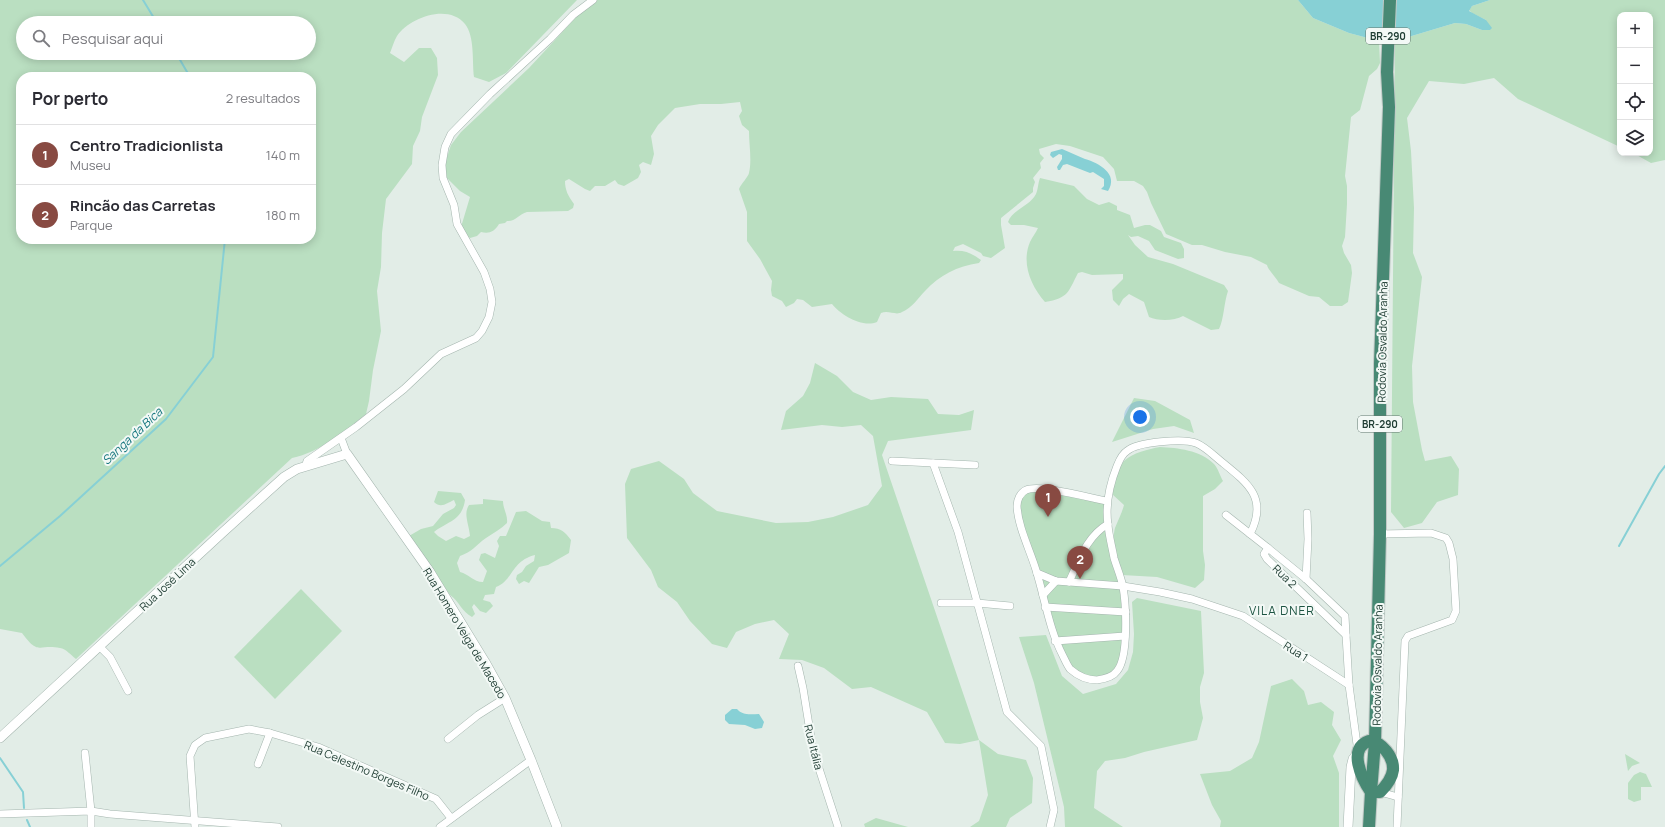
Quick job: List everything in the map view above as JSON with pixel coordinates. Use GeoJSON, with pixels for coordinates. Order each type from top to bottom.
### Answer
{"type":"FeatureCollection","features":[{"type":"Feature","properties":{"kind":"highway","name":"Rodovia Osvaldo Aranha"},"geometry":{"type":"LineString","coordinates":[[1370,827],[1375,792],[1380,534],[1380,364],[1389,101],[1387,72],[1390,0]]}},
{"type":"Feature","properties":{"kind":"highway"},"geometry":{"type":"LineString","coordinates":[[1369,741],[1375,742],[1384,748],[1388,753],[1396,770],[1389,782],[1375,792],[1365,784],[1361,775],[1358,762],[1358,753],[1360,746],[1364,743],[1369,741]]}},
{"type":"Feature","properties":{"kind":"street"},"geometry":{"type":"LineString","coordinates":[[305,467],[307,461],[341,438],[404,390],[441,354],[476,338],[482,331],[489,317],[492,302],[490,289],[484,272],[457,224],[454,205],[443,178],[442,165],[445,147],[452,134],[490,94],[550,39],[573,14],[593,0]]}},
{"type":"Feature","properties":{"kind":"street"},"geometry":{"type":"LineString","coordinates":[[341,438],[347,454]]}},
{"type":"Feature","properties":{"kind":"street"},"geometry":{"type":"LineString","coordinates":[[1107,501],[1037,488],[1025,490],[1019,495],[1017,505],[1020,522],[1037,573],[1055,641],[1070,668],[1084,678],[1098,680],[1110,677],[1118,670],[1125,650],[1126,612],[1123,586],[1114,558],[1108,524],[1107,501],[1113,476],[1118,463],[1126,451],[1136,445],[1163,441],[1194,442],[1207,450],[1252,489],[1256,500],[1258,513],[1256,523],[1250,534]]}},
{"type":"Feature","properties":{"kind":"street","name":"Rua José Lima"},"geometry":{"type":"LineString","coordinates":[[0,738],[284,477],[297,469],[347,454]]}},
{"type":"Feature","properties":{"kind":"street","name":"Rua Homero Veiga de Macedo"},"geometry":{"type":"LineString","coordinates":[[347,454],[430,572],[485,662],[505,698],[557,827]]}},
{"type":"Feature","properties":{"kind":"street"},"geometry":{"type":"LineString","coordinates":[[892,461],[974,465]]}},
{"type":"Feature","properties":{"kind":"street"},"geometry":{"type":"LineString","coordinates":[[933,463],[958,532],[976,603],[1007,712],[1041,746],[1054,810],[1050,827]]}},
{"type":"Feature","properties":{"kind":"street"},"geometry":{"type":"LineString","coordinates":[[1306,579],[1308,539],[1307,513]]}},
{"type":"Feature","properties":{"kind":"street","name":"Rua 2"},"geometry":{"type":"LineString","coordinates":[[1226,515],[1306,579],[1346,616],[1350,685],[1358,753]]}},
{"type":"Feature","properties":{"kind":"street"},"geometry":{"type":"LineString","coordinates":[[1069,582],[1084,549],[1093,536],[1108,524]]}},
{"type":"Feature","properties":{"kind":"street"},"geometry":{"type":"LineString","coordinates":[[1380,534],[1431,533],[1440,535],[1446,538],[1449,543],[1453,559],[1455,616],[1452,620],[1408,636],[1405,641],[1396,770],[1398,797],[1397,827]]}},
{"type":"Feature","properties":{"kind":"street","name":"Rua 2"},"geometry":{"type":"LineString","coordinates":[[1268,548],[1264,554],[1267,559],[1346,635]]}},
{"type":"Feature","properties":{"kind":"street","name":"Rua 1"},"geometry":{"type":"LineString","coordinates":[[1037,573],[1056,581],[1123,586],[1192,599],[1243,616],[1350,685]]}},
{"type":"Feature","properties":{"kind":"street"},"geometry":{"type":"LineString","coordinates":[[1043,595],[1056,581]]}},
{"type":"Feature","properties":{"kind":"street"},"geometry":{"type":"LineString","coordinates":[[941,603],[976,603],[1010,606]]}},
{"type":"Feature","properties":{"kind":"street"},"geometry":{"type":"LineString","coordinates":[[1045,607],[1126,612]]}},
{"type":"Feature","properties":{"kind":"street"},"geometry":{"type":"LineString","coordinates":[[1055,641],[1125,636]]}},
{"type":"Feature","properties":{"kind":"street"},"geometry":{"type":"LineString","coordinates":[[99,646],[110,657],[128,691]]}},
{"type":"Feature","properties":{"kind":"street","name":"Rua Itália"},"geometry":{"type":"LineString","coordinates":[[798,666],[813,750],[838,827]]}},
{"type":"Feature","properties":{"kind":"street"},"geometry":{"type":"LineString","coordinates":[[448,738],[478,715],[505,698]]}},
{"type":"Feature","properties":{"kind":"street","name":"Rua Celestino Borges Filho"},"geometry":{"type":"LineString","coordinates":[[195,824],[190,756],[195,745],[205,738],[249,729],[318,747],[436,799],[451,818]]}},
{"type":"Feature","properties":{"kind":"street"},"geometry":{"type":"LineString","coordinates":[[258,764],[270,734]]}},
{"type":"Feature","properties":{"kind":"street"},"geometry":{"type":"LineString","coordinates":[[85,753],[91,811],[91,827]]}},
{"type":"Feature","properties":{"kind":"street"},"geometry":{"type":"LineString","coordinates":[[1348,827],[1351,767],[1353,759],[1358,753]]}},
{"type":"Feature","properties":{"kind":"street"},"geometry":{"type":"LineString","coordinates":[[440,827],[531,760]]}},
{"type":"Feature","properties":{"kind":"street"},"geometry":{"type":"LineString","coordinates":[[1375,792],[1398,797]]}},
{"type":"Feature","properties":{"kind":"street"},"geometry":{"type":"LineString","coordinates":[[0,814],[91,811],[195,824],[278,827]]}},
{"type":"Feature","properties":{"kind":"green space"},"geometry":{"type":"Polygon","coordinates":[[[0,0],[577,0],[506,73],[489,82],[474,77],[472,42],[468,29],[458,18],[449,14],[429,15],[410,24],[397,36],[390,53],[404,62],[419,48],[431,48],[437,58],[438,75],[422,117],[420,131],[413,146],[412,164],[386,199],[382,233],[381,267],[377,291],[381,331],[366,414],[322,446],[292,458],[76,659],[62,649],[53,647],[36,647],[22,633],[0,629],[0,0]]]}},
{"type":"Feature","properties":{"kind":"green space"},"geometry":{"type":"Polygon","coordinates":[[[592,0],[1298,0],[1313,18],[1349,33],[1379,41],[1380,63],[1377,69],[1369,76],[1360,110],[1351,117],[1345,176],[1347,186],[1347,204],[1345,237],[1342,246],[1351,265],[1352,273],[1348,302],[1342,306],[1330,306],[1319,297],[1309,296],[1279,283],[1267,265],[1251,257],[1225,252],[1202,245],[1192,245],[1166,234],[1143,186],[1134,181],[1117,181],[1114,169],[1103,157],[1070,146],[1056,144],[1039,149],[1040,154],[1044,158],[1040,163],[1041,168],[1033,178],[1035,182],[1033,192],[1001,218],[1005,248],[991,258],[983,256],[981,253],[963,244],[955,247],[953,251],[968,252],[981,260],[979,263],[963,266],[949,272],[937,280],[906,310],[900,313],[884,312],[881,313],[877,322],[865,323],[846,316],[832,304],[812,307],[803,300],[797,299],[794,303],[786,307],[782,301],[772,296],[772,281],[760,259],[747,241],[747,212],[739,189],[749,173],[749,131],[742,125],[739,116],[742,111],[740,102],[700,104],[675,108],[658,125],[651,136],[654,154],[651,165],[643,162],[639,165],[641,172],[638,178],[624,186],[618,184],[615,180],[605,186],[595,186],[590,191],[569,179],[565,181],[566,187],[574,204],[573,208],[568,211],[527,212],[510,221],[499,224],[491,232],[481,232],[477,236],[470,238],[461,227],[470,197],[460,191],[446,177],[445,163],[451,145],[461,132],[529,68],[592,0]]]}},
{"type":"Feature","properties":{"kind":"green space"},"geometry":{"type":"Polygon","coordinates":[[[1490,0],[1665,0],[1665,160],[1651,163],[1638,156],[1653,156],[1653,12],[1617,12],[1617,146],[1518,99],[1494,78],[1464,84],[1429,81],[1407,118],[1411,151],[1414,208],[1413,253],[1422,277],[1412,366],[1413,402],[1425,461],[1451,456],[1459,469],[1458,495],[1437,502],[1422,523],[1404,528],[1391,512],[1395,41],[1455,23],[1466,24],[1482,30],[1486,20],[1469,10],[1472,6],[1490,0]]]}},
{"type":"Feature","properties":{"kind":"green space"},"geometry":{"type":"Polygon","coordinates":[[[1040,178],[1074,186],[1087,199],[1099,205],[1109,202],[1117,206],[1117,210],[1130,215],[1134,228],[1150,225],[1161,231],[1164,237],[1181,243],[1184,249],[1184,258],[1178,259],[1155,250],[1149,241],[1138,236],[1131,237],[1128,235],[1135,245],[1148,257],[1173,264],[1224,285],[1228,291],[1219,329],[1211,330],[1183,316],[1166,320],[1149,317],[1144,302],[1129,294],[1123,299],[1119,306],[1113,300],[1112,290],[1123,279],[1123,274],[1092,275],[1082,272],[1078,273],[1067,293],[1059,298],[1045,302],[1035,289],[1027,266],[1027,250],[1038,228],[1024,225],[1011,225],[1008,222],[1013,214],[1030,202],[1033,198],[1037,192],[1040,178]]]}},
{"type":"Feature","properties":{"kind":"green space"},"geometry":{"type":"Polygon","coordinates":[[[815,363],[837,376],[853,392],[871,400],[891,397],[928,399],[938,414],[959,415],[974,410],[971,430],[888,441],[882,455],[979,740],[960,744],[945,743],[927,712],[871,687],[852,689],[824,668],[802,660],[779,659],[789,634],[774,620],[755,624],[736,632],[727,648],[712,644],[690,621],[677,602],[658,587],[651,570],[627,538],[625,484],[631,469],[659,461],[684,479],[693,493],[717,511],[776,523],[808,522],[833,517],[868,505],[882,486],[873,436],[861,425],[842,427],[822,425],[781,430],[786,411],[803,396],[810,383],[815,363]]]}},
{"type":"Feature","properties":{"kind":"green space"},"geometry":{"type":"Polygon","coordinates":[[[1134,398],[1155,401],[1190,420],[1194,433],[1174,426],[1153,429],[1112,442],[1134,398]]]}},
{"type":"Feature","properties":{"kind":"green space"},"geometry":{"type":"Polygon","coordinates":[[[1160,447],[1181,449],[1196,453],[1208,459],[1218,470],[1223,481],[1215,489],[1203,496],[1204,580],[1195,588],[1157,577],[1122,575],[1117,558],[1114,533],[1124,505],[1112,494],[1118,472],[1127,458],[1146,450],[1160,447]]]}},
{"type":"Feature","properties":{"kind":"green space"},"geometry":{"type":"Polygon","coordinates":[[[1037,488],[1107,501],[1126,612],[1119,670],[1098,680],[1070,668],[1055,641],[1020,522],[1019,495],[1037,488]]]}},
{"type":"Feature","properties":{"kind":"green space"},"geometry":{"type":"Polygon","coordinates":[[[438,491],[461,493],[465,500],[458,516],[434,532],[446,541],[456,536],[464,539],[470,536],[466,516],[469,505],[483,504],[483,499],[503,501],[507,523],[471,550],[460,556],[457,563],[460,572],[476,581],[483,582],[487,571],[479,560],[481,554],[485,553],[495,558],[499,546],[497,541],[500,536],[506,536],[516,512],[526,511],[542,521],[550,522],[551,528],[562,531],[571,540],[569,553],[548,565],[539,567],[529,583],[524,581],[519,584],[516,579],[517,575],[522,572],[526,566],[534,561],[535,555],[527,558],[517,566],[502,584],[496,587],[494,594],[485,595],[483,600],[490,602],[493,606],[486,613],[480,611],[474,604],[472,607],[475,614],[472,617],[450,595],[409,536],[421,529],[433,526],[443,514],[454,508],[456,505],[454,500],[444,505],[439,505],[434,502],[438,491]]]}},
{"type":"Feature","properties":{"kind":"green space"},"geometry":{"type":"Polygon","coordinates":[[[301,589],[342,631],[275,699],[234,657],[301,589]]]}},
{"type":"Feature","properties":{"kind":"green space"},"geometry":{"type":"Polygon","coordinates":[[[1137,598],[1201,611],[1204,673],[1200,687],[1200,702],[1203,718],[1197,740],[1144,752],[1125,758],[1105,761],[1097,771],[1094,808],[1123,827],[1065,827],[1064,807],[1034,683],[1019,637],[1046,635],[1062,676],[1083,694],[1116,684],[1128,670],[1133,652],[1134,634],[1132,602],[1137,598]]]}},
{"type":"Feature","properties":{"kind":"green space"},"geometry":{"type":"Polygon","coordinates":[[[1292,679],[1304,691],[1308,705],[1321,702],[1334,712],[1332,725],[1341,740],[1333,756],[1339,773],[1339,827],[1220,827],[1221,821],[1212,805],[1200,774],[1230,771],[1252,758],[1259,742],[1271,686],[1292,679]]]}},
{"type":"Feature","properties":{"kind":"green space"},"geometry":{"type":"Polygon","coordinates":[[[979,740],[998,754],[1026,760],[1033,778],[1032,803],[1010,818],[1006,827],[970,827],[979,821],[988,795],[979,740]]]}},
{"type":"Feature","properties":{"kind":"green space"},"geometry":{"type":"Polygon","coordinates":[[[1625,754],[1640,763],[1632,766],[1628,771],[1625,754]]]}},
{"type":"Feature","properties":{"kind":"green space"},"geometry":{"type":"Polygon","coordinates":[[[1640,772],[1646,774],[1652,787],[1641,787],[1641,800],[1634,802],[1628,799],[1628,783],[1634,775],[1640,772]]]}},
{"type":"Feature","properties":{"kind":"green space"},"geometry":{"type":"Polygon","coordinates":[[[876,818],[908,827],[865,827],[864,824],[876,818]]]}},
{"type":"Feature","properties":{"kind":"water"},"geometry":{"type":"Polygon","coordinates":[[[1298,0],[1490,0],[1472,6],[1469,11],[1486,20],[1492,28],[1490,30],[1482,30],[1466,24],[1455,23],[1395,41],[1379,41],[1349,33],[1313,18],[1298,0]]]}},
{"type":"Feature","properties":{"kind":"water"},"geometry":{"type":"Polygon","coordinates":[[[1062,149],[1096,163],[1106,170],[1111,179],[1111,185],[1108,191],[1101,189],[1104,186],[1104,179],[1093,172],[1090,173],[1067,164],[1063,165],[1060,170],[1058,170],[1057,167],[1062,159],[1062,155],[1059,154],[1053,158],[1050,155],[1051,152],[1062,149]]]}},
{"type":"Feature","properties":{"kind":"water"},"geometry":{"type":"Polygon","coordinates":[[[732,709],[737,709],[744,714],[759,714],[764,722],[762,728],[755,729],[745,725],[729,724],[725,720],[725,715],[732,709]]]}},
{"type":"Feature","properties":{"kind":"waterway","name":"Sanga da Bica"},"geometry":{"type":"LineString","coordinates":[[143,0],[153,16]]}},
{"type":"Feature","properties":{"kind":"waterway","name":"Sanga da Bica"},"geometry":{"type":"LineString","coordinates":[[180,60],[187,72]]}},
{"type":"Feature","properties":{"kind":"waterway","name":"Sanga da Bica"},"geometry":{"type":"LineString","coordinates":[[0,566],[60,516],[166,419],[213,357],[224,244]]}},
{"type":"Feature","properties":{"kind":"waterway"},"geometry":{"type":"LineString","coordinates":[[1619,546],[1659,474],[1665,466]]}},
{"type":"Feature","properties":{"kind":"waterway","name":"Sanga da Bica"},"geometry":{"type":"LineString","coordinates":[[0,758],[23,792],[24,808]]}},
{"type":"Feature","properties":{"kind":"waterway","name":"Sanga da Bica"},"geometry":{"type":"LineString","coordinates":[[27,820],[30,827]]}},
{"type":"Feature","properties":{"kind":"place","name":"Centro Tradicionlista"},"geometry":{"type":"Point","coordinates":[1048,517]}},
{"type":"Feature","properties":{"kind":"place","name":"Rincão das Carretas"},"geometry":{"type":"Point","coordinates":[1080,579]}},
{"type":"Feature","properties":{"kind":"district","name":"VILA DNER"},"geometry":{"type":"Point","coordinates":[1282,610]}}]}
